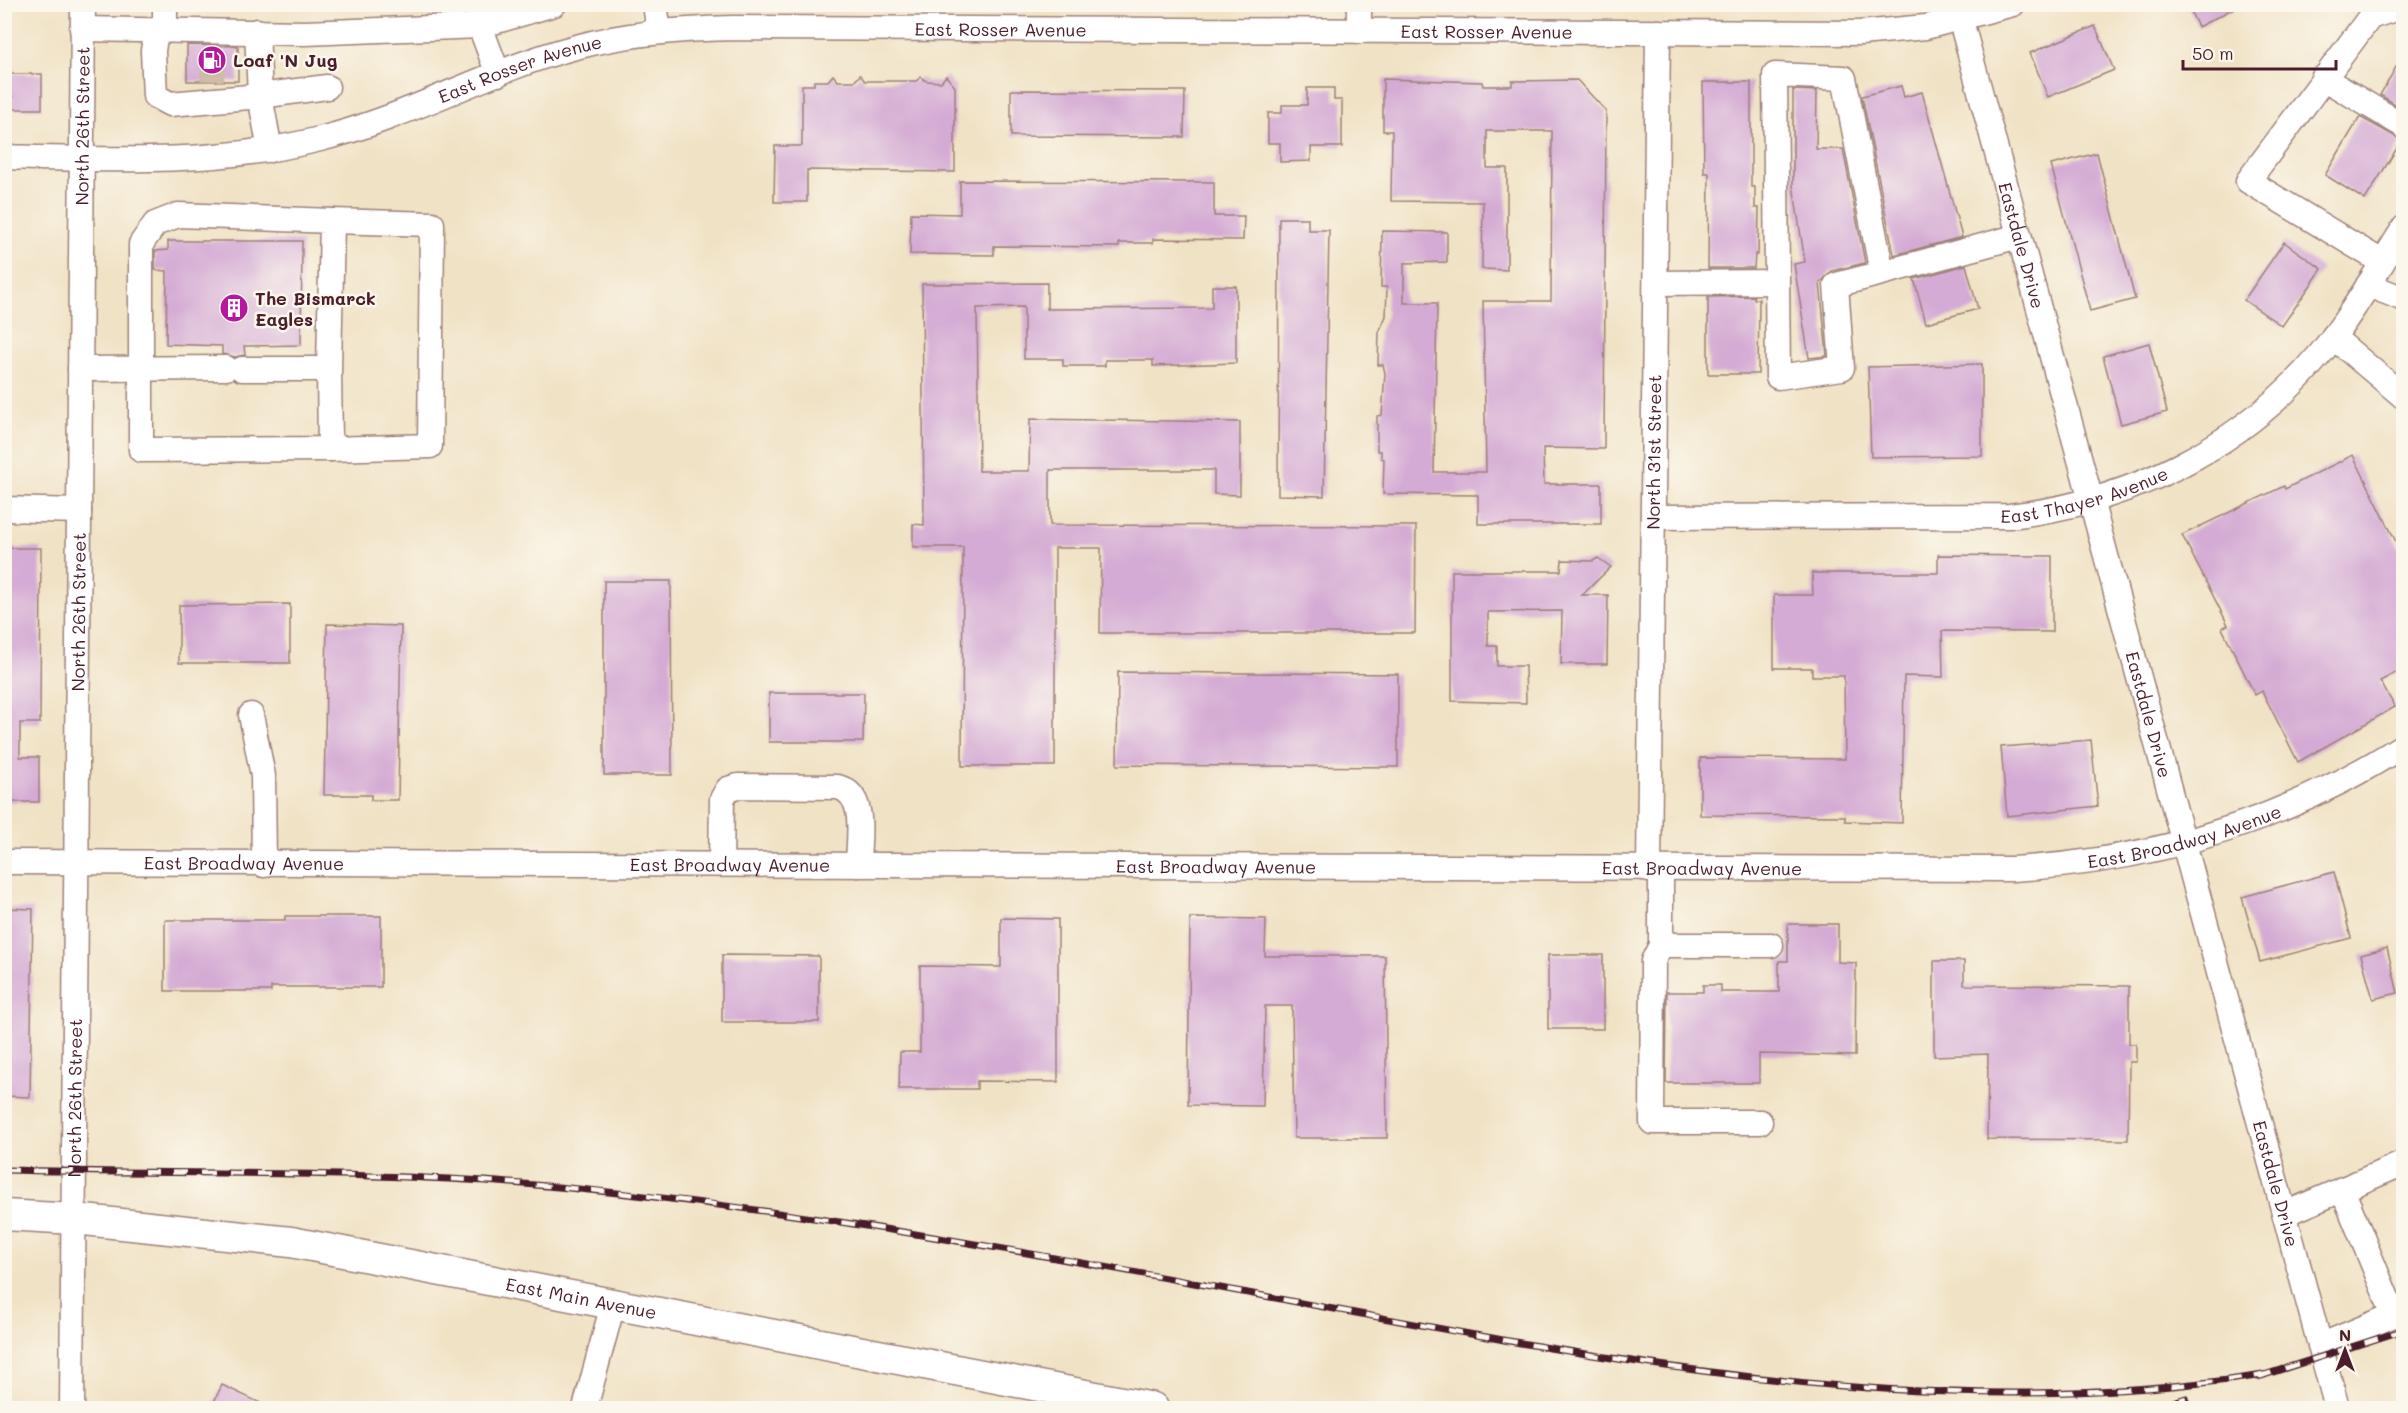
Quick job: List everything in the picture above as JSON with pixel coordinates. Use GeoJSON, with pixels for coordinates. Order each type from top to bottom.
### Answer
{"type":"FeatureCollection","features":[{"type":"Feature","properties":{"kind":"main road","name":"East Main Avenue"},"geometry":{"type":"LineString","coordinates":[[4,1215],[75,1219],[291,1242],[1153,1408]]}},
{"type":"Feature","properties":{"kind":"street","name":"North 26th Street"},"geometry":{"type":"LineString","coordinates":[[72,1408],[83,4]]}},
{"type":"Feature","properties":{"kind":"street"},"geometry":{"type":"LineString","coordinates":[[165,4],[161,30],[153,51],[155,96],[170,104],[213,91],[260,96],[327,87]]}},
{"type":"Feature","properties":{"kind":"street"},"geometry":{"type":"LineString","coordinates":[[82,29],[161,30],[214,35],[257,31],[305,33],[480,15],[554,4]]}},
{"type":"Feature","properties":{"kind":"street"},"geometry":{"type":"LineString","coordinates":[[655,4],[659,32]]}},
{"type":"Feature","properties":{"kind":"street"},"geometry":{"type":"LineString","coordinates":[[1359,4],[1359,31]]}},
{"type":"Feature","properties":{"kind":"street","name":"East Rosser Avenue"},"geometry":{"type":"LineString","coordinates":[[4,157],[82,159],[222,156],[270,150],[358,128],[574,47],[659,32],[733,28],[1860,33],[1917,28],[1958,12],[2013,4]]}},
{"type":"Feature","properties":{"kind":"street"},"geometry":{"type":"LineString","coordinates":[[2382,262],[2248,181],[2370,17],[2403,6]]}},
{"type":"Feature","properties":{"kind":"street","name":"Eastdale Drive"},"geometry":{"type":"LineString","coordinates":[[1958,12],[2337,1408]]}},
{"type":"Feature","properties":{"kind":"street"},"geometry":{"type":"LineString","coordinates":[[480,15],[498,74]]}},
{"type":"Feature","properties":{"kind":"street"},"geometry":{"type":"LineString","coordinates":[[257,31],[260,96],[270,150]]}},
{"type":"Feature","properties":{"kind":"street","name":"North 31st Street"},"geometry":{"type":"LineString","coordinates":[[1658,32],[1653,517],[1655,870],[1661,945],[1653,961],[1652,1122],[1760,1122]]}},
{"type":"Feature","properties":{"kind":"street"},"geometry":{"type":"LineString","coordinates":[[1882,273],[1844,78],[1775,75],[1778,377],[1842,368],[1836,285],[1882,273],[2019,236]]}},
{"type":"Feature","properties":{"kind":"street"},"geometry":{"type":"LineString","coordinates":[[2323,78],[2403,126]]}},
{"type":"Feature","properties":{"kind":"street"},"geometry":{"type":"LineString","coordinates":[[178,214],[332,221],[432,224],[430,446],[141,450],[141,244],[155,224],[178,214]]}},
{"type":"Feature","properties":{"kind":"street"},"geometry":{"type":"LineString","coordinates":[[330,449],[332,221]]}},
{"type":"Feature","properties":{"kind":"street","name":"East Thayer Avenue"},"geometry":{"type":"LineString","coordinates":[[1653,517],[2009,516],[2091,502],[2154,478],[2223,440],[2273,402],[2298,378],[2333,337],[2403,228]]}},
{"type":"Feature","properties":{"kind":"street"},"geometry":{"type":"LineString","coordinates":[[1656,283],[1777,282]]}},
{"type":"Feature","properties":{"kind":"street"},"geometry":{"type":"LineString","coordinates":[[2368,285],[2403,299]]}},
{"type":"Feature","properties":{"kind":"street"},"geometry":{"type":"LineString","coordinates":[[2333,337],[2403,397]]}},
{"type":"Feature","properties":{"kind":"street"},"geometry":{"type":"LineString","coordinates":[[80,369],[329,369]]}},
{"type":"Feature","properties":{"kind":"street"},"geometry":{"type":"LineString","coordinates":[[4,509],[79,511]]}},
{"type":"Feature","properties":{"kind":"street"},"geometry":{"type":"LineString","coordinates":[[251,715],[263,776],[264,864]]}},
{"type":"Feature","properties":{"kind":"street","name":"East Broadway Avenue"},"geometry":{"type":"LineString","coordinates":[[4,862],[1655,870],[2012,869],[2106,860],[2184,844],[2301,801],[2403,745]]}},
{"type":"Feature","properties":{"kind":"street"},"geometry":{"type":"LineString","coordinates":[[721,864],[722,799],[728,789],[738,786],[838,787],[851,793],[858,806],[858,865]]}},
{"type":"Feature","properties":{"kind":"street"},"geometry":{"type":"LineString","coordinates":[[1661,945],[1771,945]]}},
{"type":"Feature","properties":{"kind":"street"},"geometry":{"type":"LineString","coordinates":[[2285,1214],[2403,1163]]}},
{"type":"Feature","properties":{"kind":"street"},"geometry":{"type":"LineString","coordinates":[[2320,1346],[2398,1313],[2342,1189]]}},
{"type":"Feature","properties":{"kind":"street"},"geometry":{"type":"LineString","coordinates":[[585,1408],[613,1304]]}},
{"type":"Feature","properties":{"kind":"building"},"geometry":{"type":"Polygon","coordinates":[[[2187,4],[2242,4],[2198,27],[2187,4]]]}},
{"type":"Feature","properties":{"kind":"building"},"geometry":{"type":"Polygon","coordinates":[[[2095,26],[2114,70],[2048,97],[2030,53],[2095,26]]]}},
{"type":"Feature","properties":{"kind":"building"},"geometry":{"type":"Polygon","coordinates":[[[187,45],[238,46],[238,81],[187,81],[187,45]]]}},
{"type":"Feature","properties":{"kind":"building"},"geometry":{"type":"Polygon","coordinates":[[[2403,55],[2403,109],[2380,95],[2403,55]]]}},
{"type":"Feature","properties":{"kind":"building"},"geometry":{"type":"Polygon","coordinates":[[[4,74],[42,74],[42,109],[13,109],[13,97],[4,97],[4,74]]]}},
{"type":"Feature","properties":{"kind":"building"},"geometry":{"type":"Polygon","coordinates":[[[833,75],[838,81],[855,81],[860,75],[865,81],[916,81],[921,77],[926,81],[941,82],[946,76],[955,87],[955,172],[807,170],[807,202],[774,202],[775,146],[802,146],[802,85],[814,85],[814,81],[828,81],[833,75]]]}},
{"type":"Feature","properties":{"kind":"building"},"geometry":{"type":"Polygon","coordinates":[[[1383,79],[1482,82],[1483,86],[1512,86],[1512,81],[1577,80],[1606,111],[1604,449],[1543,448],[1544,484],[1601,484],[1601,524],[1478,524],[1478,495],[1383,494],[1384,459],[1381,458],[1381,451],[1377,451],[1377,416],[1382,415],[1385,373],[1383,365],[1378,365],[1379,332],[1386,316],[1387,287],[1381,287],[1382,231],[1447,232],[1447,262],[1404,263],[1404,303],[1437,303],[1434,472],[1486,472],[1483,301],[1551,301],[1552,131],[1487,131],[1487,168],[1507,168],[1507,270],[1482,269],[1483,202],[1391,201],[1392,131],[1383,131],[1383,79]]]}},
{"type":"Feature","properties":{"kind":"building"},"geometry":{"type":"Polygon","coordinates":[[[1703,82],[1751,82],[1751,187],[1755,187],[1755,208],[1759,208],[1758,255],[1755,254],[1754,268],[1708,268],[1709,173],[1704,173],[1703,82]]]}},
{"type":"Feature","properties":{"kind":"building"},"geometry":{"type":"Polygon","coordinates":[[[1901,86],[1904,97],[1922,92],[1962,237],[1894,255],[1862,96],[1901,86]]]}},
{"type":"Feature","properties":{"kind":"building"},"geometry":{"type":"Polygon","coordinates":[[[1307,88],[1334,88],[1334,100],[1342,100],[1342,147],[1311,147],[1311,161],[1280,162],[1280,143],[1268,143],[1268,113],[1282,113],[1282,105],[1307,105],[1307,88]]]}},
{"type":"Feature","properties":{"kind":"building"},"geometry":{"type":"Polygon","coordinates":[[[1011,90],[1185,91],[1184,137],[1011,136],[1011,90]]]}},
{"type":"Feature","properties":{"kind":"building"},"geometry":{"type":"Polygon","coordinates":[[[1793,90],[1817,91],[1816,149],[1843,149],[1865,263],[1832,271],[1820,283],[1827,356],[1809,358],[1794,264],[1805,262],[1793,185],[1793,90]]]}},
{"type":"Feature","properties":{"kind":"building"},"geometry":{"type":"Polygon","coordinates":[[[2360,117],[2402,140],[2365,200],[2325,175],[2360,117]]]}},
{"type":"Feature","properties":{"kind":"building"},"geometry":{"type":"Polygon","coordinates":[[[2097,153],[2135,299],[2090,311],[2051,165],[2097,153]]]}},
{"type":"Feature","properties":{"kind":"building"},"geometry":{"type":"Polygon","coordinates":[[[960,181],[1214,182],[1214,216],[1244,216],[1243,240],[1153,239],[1153,243],[1119,243],[1119,247],[994,246],[994,255],[910,254],[911,213],[960,214],[960,181]]]}},
{"type":"Feature","properties":{"kind":"building"},"geometry":{"type":"Polygon","coordinates":[[[1279,218],[1308,218],[1308,230],[1329,230],[1324,496],[1278,495],[1279,218]]]}},
{"type":"Feature","properties":{"kind":"building","name":"The Bismarck Eagles"},"geometry":{"type":"Polygon","coordinates":[[[168,241],[302,241],[301,345],[244,346],[245,355],[235,357],[222,354],[222,346],[166,344],[167,271],[155,270],[155,251],[168,250],[168,241]]]}},
{"type":"Feature","properties":{"kind":"building"},"geometry":{"type":"Polygon","coordinates":[[[2284,242],[2322,269],[2282,326],[2244,300],[2284,242]]]}},
{"type":"Feature","properties":{"kind":"building"},"geometry":{"type":"Polygon","coordinates":[[[1966,265],[1978,309],[1926,323],[1914,279],[1966,265]]]}},
{"type":"Feature","properties":{"kind":"building"},"geometry":{"type":"Polygon","coordinates":[[[1047,283],[1047,309],[1212,308],[1212,286],[1236,286],[1236,363],[1153,366],[1153,360],[1105,360],[1105,366],[1063,366],[1063,359],[1024,359],[1024,307],[977,308],[979,471],[1029,471],[1030,419],[1240,422],[1240,495],[1214,494],[1214,470],[1050,470],[1050,525],[1416,526],[1415,633],[1100,633],[1101,548],[1055,548],[1055,766],[962,766],[963,547],[913,547],[913,524],[924,525],[922,284],[1047,283]]]}},
{"type":"Feature","properties":{"kind":"building"},"geometry":{"type":"Polygon","coordinates":[[[1754,296],[1754,299],[1759,299],[1758,374],[1708,374],[1708,297],[1754,296]]]}},
{"type":"Feature","properties":{"kind":"building"},"geometry":{"type":"Polygon","coordinates":[[[2149,343],[2167,412],[2121,424],[2103,356],[2149,343]]]}},
{"type":"Feature","properties":{"kind":"building"},"geometry":{"type":"Polygon","coordinates":[[[1982,364],[1982,456],[1871,457],[1868,367],[1982,364]]]}},
{"type":"Feature","properties":{"kind":"building"},"geometry":{"type":"Polygon","coordinates":[[[2353,455],[2403,556],[2403,669],[2380,681],[2395,707],[2298,762],[2262,691],[2255,695],[2222,628],[2228,625],[2182,535],[2284,486],[2285,489],[2353,455]]]}},
{"type":"Feature","properties":{"kind":"building"},"geometry":{"type":"Polygon","coordinates":[[[4,548],[41,548],[40,723],[20,723],[20,757],[39,757],[39,802],[4,802],[4,548]]]}},
{"type":"Feature","properties":{"kind":"building"},"geometry":{"type":"Polygon","coordinates":[[[1938,555],[2052,556],[2052,632],[1942,631],[1943,677],[1904,676],[1902,823],[1845,821],[1845,816],[1700,815],[1700,758],[1845,759],[1844,676],[1812,676],[1812,668],[1774,668],[1774,595],[1813,595],[1812,573],[1938,573],[1938,555]]]}},
{"type":"Feature","properties":{"kind":"building"},"geometry":{"type":"Polygon","coordinates":[[[1598,558],[1611,567],[1582,595],[1608,595],[1607,664],[1561,664],[1562,611],[1488,612],[1488,646],[1497,646],[1497,666],[1525,666],[1526,703],[1452,701],[1452,571],[1561,571],[1562,560],[1593,561],[1598,558]]]}},
{"type":"Feature","properties":{"kind":"building"},"geometry":{"type":"Polygon","coordinates":[[[604,581],[671,581],[672,775],[604,775],[604,581]]]}},
{"type":"Feature","properties":{"kind":"building"},"geometry":{"type":"Polygon","coordinates":[[[290,604],[290,663],[179,663],[179,605],[290,604]]]}},
{"type":"Feature","properties":{"kind":"building"},"geometry":{"type":"Polygon","coordinates":[[[327,624],[401,626],[398,800],[371,800],[371,795],[324,795],[327,624]]]}},
{"type":"Feature","properties":{"kind":"building"},"geometry":{"type":"Polygon","coordinates":[[[1118,672],[1398,674],[1398,767],[1117,765],[1118,672]]]}},
{"type":"Feature","properties":{"kind":"building"},"geometry":{"type":"Polygon","coordinates":[[[769,693],[864,693],[863,742],[769,742],[769,693]]]}},
{"type":"Feature","properties":{"kind":"building"},"geometry":{"type":"Polygon","coordinates":[[[2091,740],[2098,806],[2007,816],[2001,747],[2091,740]]]}},
{"type":"Feature","properties":{"kind":"building"},"geometry":{"type":"Polygon","coordinates":[[[2334,872],[2351,938],[2260,962],[2242,897],[2334,872]]]}},
{"type":"Feature","properties":{"kind":"building"},"geometry":{"type":"Polygon","coordinates":[[[4,908],[33,909],[30,1097],[4,1096],[4,908]]]}},
{"type":"Feature","properties":{"kind":"building"},"geometry":{"type":"Polygon","coordinates":[[[285,916],[381,916],[381,987],[271,987],[271,991],[165,991],[165,920],[285,920],[285,916]]]}},
{"type":"Feature","properties":{"kind":"building"},"geometry":{"type":"Polygon","coordinates":[[[1001,918],[1058,919],[1058,1082],[977,1081],[977,1089],[899,1089],[900,1052],[920,1052],[920,966],[1001,967],[1001,918]]]}},
{"type":"Feature","properties":{"kind":"building"},"geometry":{"type":"Polygon","coordinates":[[[1190,918],[1266,919],[1265,956],[1385,956],[1387,1138],[1294,1138],[1292,1006],[1265,1006],[1263,1106],[1188,1105],[1190,918]]]}},
{"type":"Feature","properties":{"kind":"building"},"geometry":{"type":"Polygon","coordinates":[[[1788,924],[1838,924],[1838,962],[1856,963],[1855,1056],[1759,1054],[1759,1083],[1666,1083],[1667,992],[1703,992],[1703,985],[1721,985],[1721,992],[1779,992],[1779,961],[1788,961],[1788,924]]]}},
{"type":"Feature","properties":{"kind":"building"},"geometry":{"type":"Polygon","coordinates":[[[2387,948],[2398,993],[2373,999],[2361,955],[2387,948]]]}},
{"type":"Feature","properties":{"kind":"building"},"geometry":{"type":"Polygon","coordinates":[[[722,955],[819,956],[819,1022],[722,1022],[722,955]]]}},
{"type":"Feature","properties":{"kind":"building"},"geometry":{"type":"Polygon","coordinates":[[[1548,955],[1603,955],[1603,1029],[1548,1029],[1548,955]]]}},
{"type":"Feature","properties":{"kind":"building"},"geometry":{"type":"Polygon","coordinates":[[[1934,961],[1964,961],[1964,985],[2129,986],[2129,1044],[2136,1044],[2136,1062],[2129,1062],[2128,1140],[1987,1139],[1988,1054],[1934,1056],[1934,961]]]}},
{"type":"Feature","properties":{"kind":"building"},"geometry":{"type":"Polygon","coordinates":[[[222,1385],[271,1408],[211,1408],[222,1385]]]}},
{"type":"Feature","properties":{"kind":"tunnel"},"geometry":{"type":"LineString","coordinates":[[212,81],[214,40]]}},
{"type":"Feature","properties":{"kind":"railway"},"geometry":{"type":"LineString","coordinates":[[4,1170],[425,1178],[582,1189],[679,1200],[953,1240],[1609,1358],[1795,1382],[1982,1393],[2075,1392],[2169,1386],[2264,1375]]}},
{"type":"Feature","properties":{"kind":"railway"},"geometry":{"type":"LineString","coordinates":[[2258,1377],[2404,1330]]}},
{"type":"Feature","properties":{"kind":"railway"},"geometry":{"type":"LineString","coordinates":[[2153,1408],[2186,1398]]}},
{"type":"Feature","properties":{"kind":"place","name":"Loaf 'N Jug"},"geometry":{"type":"Point","coordinates":[212,60]}},
{"type":"Feature","properties":{"kind":"place","name":"The Bismarck Eagles"},"geometry":{"type":"Point","coordinates":[234,308]}}]}
